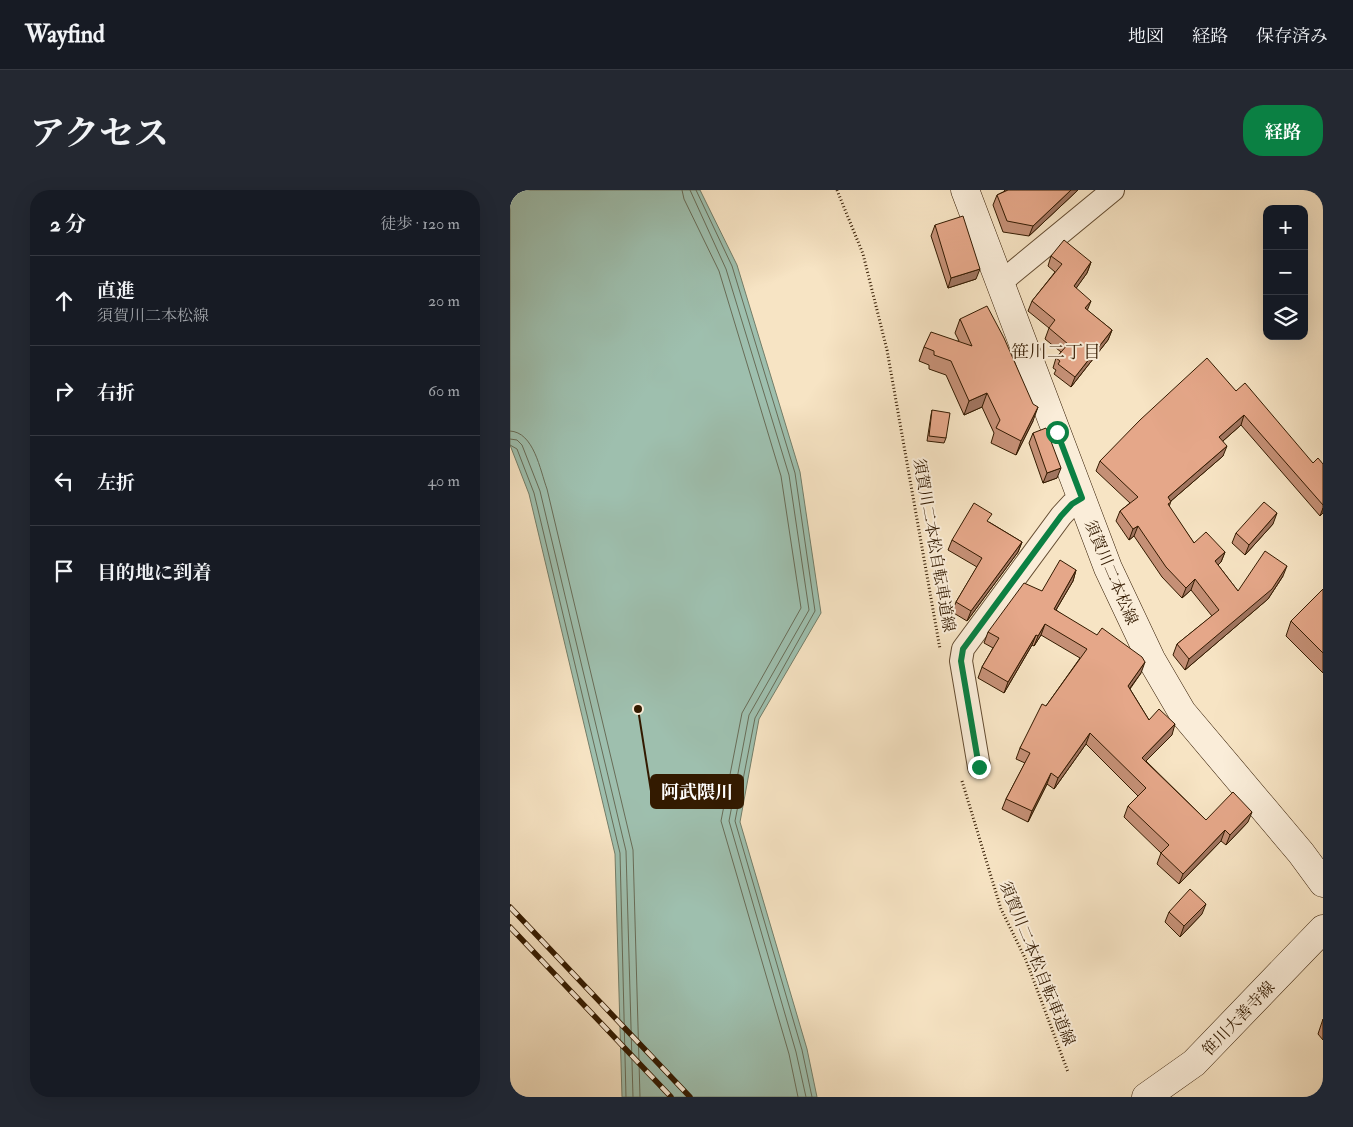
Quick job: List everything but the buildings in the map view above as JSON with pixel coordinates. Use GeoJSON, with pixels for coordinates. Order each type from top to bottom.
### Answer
{"type":"FeatureCollection","features":[{"type":"Feature","properties":{"kind":"main road","name":"須賀川二本松線"},"geometry":{"type":"LineString","coordinates":[[965,190],[1108,568],[1151,659],[1182,712],[1301,853],[1323,883]]}},
{"type":"Feature","properties":{"kind":"main road","name":"笹川大善寺線"},"geometry":{"type":"LineString","coordinates":[[1146,1097],[1194,1063],[1323,929]]}},
{"type":"Feature","properties":{"kind":"street"},"geometry":{"type":"LineString","coordinates":[[1000,282],[1113,190]]}},
{"type":"Feature","properties":{"kind":"street"},"geometry":{"type":"LineString","coordinates":[[971,774],[961,661],[963,649],[1061,516],[1072,504],[1082,498]]}},
{"type":"Feature","properties":{"kind":"path","name":"須賀川二本松自転車道線"},"geometry":{"type":"LineString","coordinates":[[837,190],[863,254],[887,350],[941,656]]}},
{"type":"Feature","properties":{"kind":"path","name":"須賀川二本松自転車道線"},"geometry":{"type":"LineString","coordinates":[[971,774],[1001,910],[1026,960],[1068,1072]]}},
{"type":"Feature","properties":{"kind":"water"},"geometry":{"type":"Polygon","coordinates":[[[510,190],[700,190],[737,265],[800,472],[821,613],[759,719],[740,822],[807,1049],[817,1097],[622,1097],[615,854],[529,494],[510,445],[510,190]]]}},
{"type":"Feature","properties":{"kind":"railway"},"geometry":{"type":"LineString","coordinates":[[510,907],[690,1097]]}},
{"type":"Feature","properties":{"kind":"railway"},"geometry":{"type":"LineString","coordinates":[[510,927],[671,1097]]}},
{"type":"Feature","properties":{"kind":"place","name":"阿武隈川"},"geometry":{"type":"Point","coordinates":[638,709]}},
{"type":"Feature","properties":{"kind":"district","name":"笹川二丁目"},"geometry":{"type":"Point","coordinates":[1056,352]}},
{"type":"Feature","properties":{"kind":"route"},"geometry":{"type":"LineString","coordinates":[[979,767],[961,661],[963,649],[1061,516],[1072,504],[1082,498],[1057,432]]}}]}
